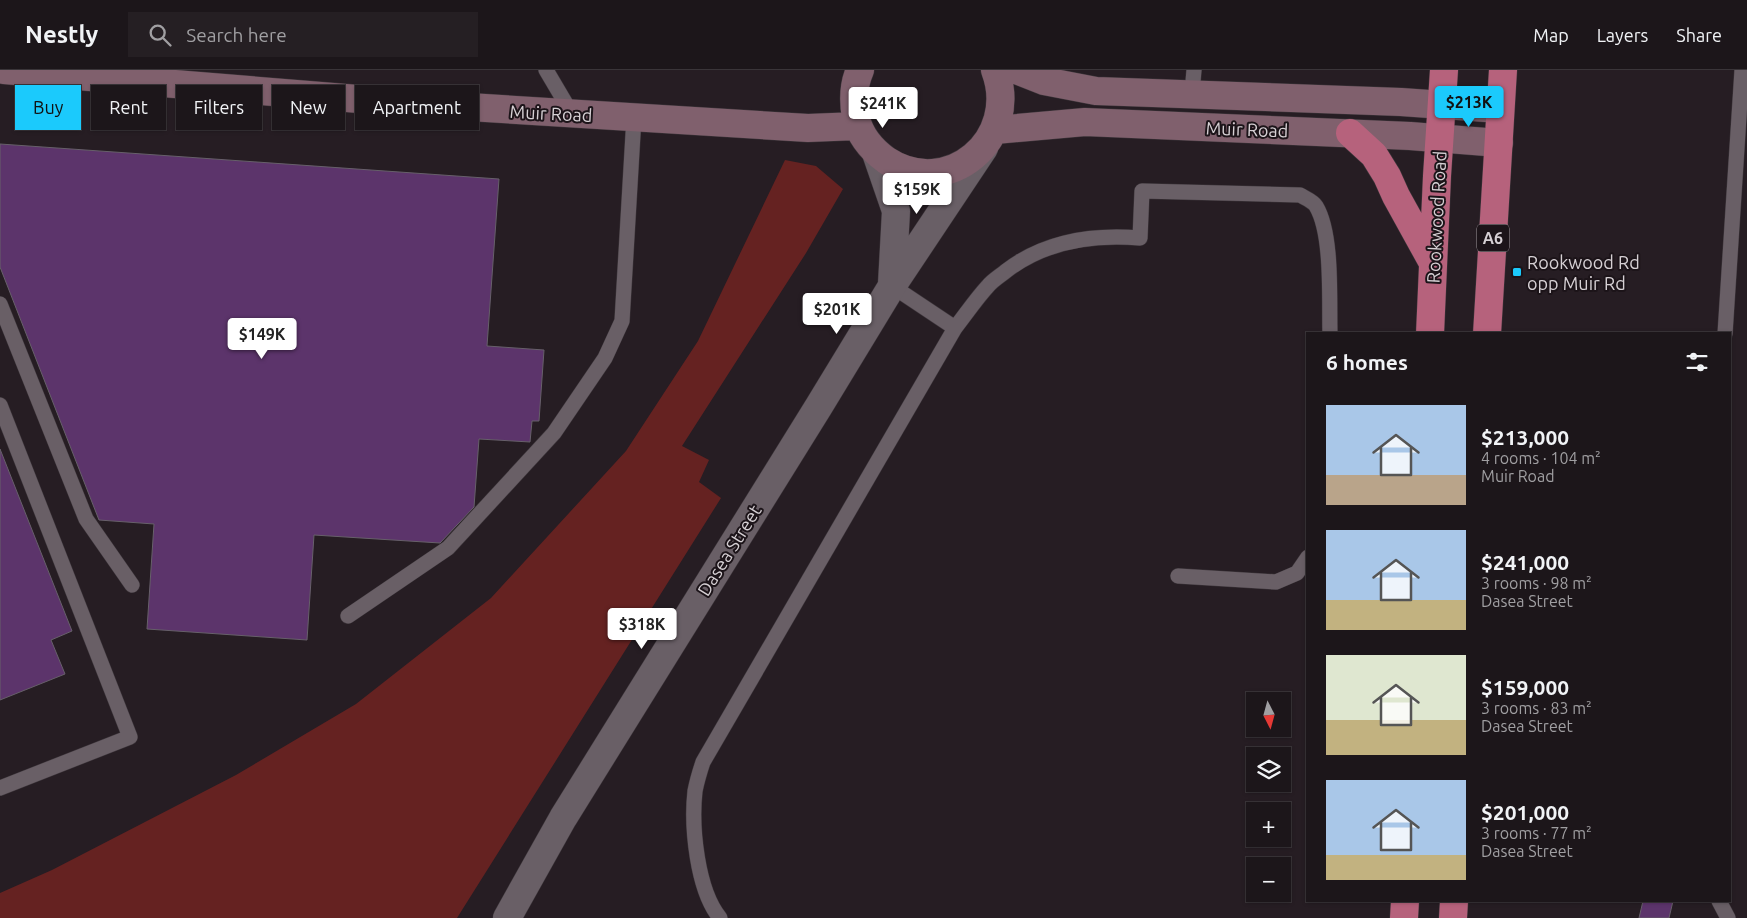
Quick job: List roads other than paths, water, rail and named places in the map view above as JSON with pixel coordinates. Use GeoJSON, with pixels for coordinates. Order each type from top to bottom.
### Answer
{"type":"FeatureCollection","features":[{"type":"Feature","properties":{"kind":"highway","name":"Rookwood Road"},"geometry":{"type":"LineString","coordinates":[[1430,332],[1444,70]]}},
{"type":"Feature","properties":{"kind":"highway","name":"A6"},"geometry":{"type":"LineString","coordinates":[[1487,332],[1502,70]]}},
{"type":"Feature","properties":{"kind":"highway"},"geometry":{"type":"LineString","coordinates":[[1350,133],[1374,155],[1433,263]]}},
{"type":"Feature","properties":{"kind":"highway"},"geometry":{"type":"LineString","coordinates":[[1404,918],[1405,902]]}},
{"type":"Feature","properties":{"kind":"highway"},"geometry":{"type":"LineString","coordinates":[[1453,918],[1454,902]]}},
{"type":"Feature","properties":{"kind":"street","name":"Muir Road"},"geometry":{"type":"LineString","coordinates":[[4,70],[420,104],[572,114],[808,128],[858,126]]}},
{"type":"Feature","properties":{"kind":"street"},"geometry":{"type":"LineString","coordinates":[[860,70],[856,78],[853,102],[858,126],[866,141],[876,153],[897,167],[921,173],[945,171],[968,161],[990,137],[1001,111],[1001,90],[995,70]]}},
{"type":"Feature","properties":{"kind":"street","name":"Muir Road"},"geometry":{"type":"LineString","coordinates":[[1016,70],[1044,81],[1096,91],[1193,82],[1401,102],[1500,109]]}},
{"type":"Feature","properties":{"kind":"street","name":"Muir Road"},"geometry":{"type":"LineString","coordinates":[[990,137],[1085,122],[1350,133],[1499,143]]}},
{"type":"Feature","properties":{"kind":"street","name":"Dasea Street"},"geometry":{"type":"LineString","coordinates":[[507,918],[563,818],[892,286],[990,137]]}},
{"type":"Feature","properties":{"kind":"street","name":"Dasea Street"},"geometry":{"type":"LineString","coordinates":[[876,153],[896,211],[892,286]]}},
{"type":"Feature","properties":{"kind":"lane"},"geometry":{"type":"LineString","coordinates":[[546,70],[572,114]]}},
{"type":"Feature","properties":{"kind":"lane"},"geometry":{"type":"LineString","coordinates":[[1725,332],[1742,70]]}},
{"type":"Feature","properties":{"kind":"lane"},"geometry":{"type":"LineString","coordinates":[[348,616],[448,548],[554,433],[605,358],[622,321],[634,117]]}},
{"type":"Feature","properties":{"kind":"lane"},"geometry":{"type":"LineString","coordinates":[[720,918],[703,883],[696,850],[693,822],[695,790],[703,762],[955,328],[988,285],[1019,261],[1046,248],[1083,238],[1114,236],[1140,238],[1142,191],[1300,195],[1315,204],[1323,222],[1327,247],[1330,332]]}},
{"type":"Feature","properties":{"kind":"lane"},"geometry":{"type":"LineString","coordinates":[[892,286],[955,328]]}},
{"type":"Feature","properties":{"kind":"lane"},"geometry":{"type":"LineString","coordinates":[[0,304],[86,519],[132,585]]}},
{"type":"Feature","properties":{"kind":"lane"},"geometry":{"type":"LineString","coordinates":[[0,405],[130,737],[0,788]]}},
{"type":"Feature","properties":{"kind":"lane"},"geometry":{"type":"LineString","coordinates":[[1178,576],[1276,582],[1297,573],[1306,561]]}},
{"type":"Feature","properties":{"kind":"lane"},"geometry":{"type":"LineString","coordinates":[[1720,902],[1728,918]]}},
{"type":"Feature","properties":{"kind":"place","name":"Rookwood Rd opp Muir Rd"},"geometry":{"type":"Point","coordinates":[1517,272]}}]}
